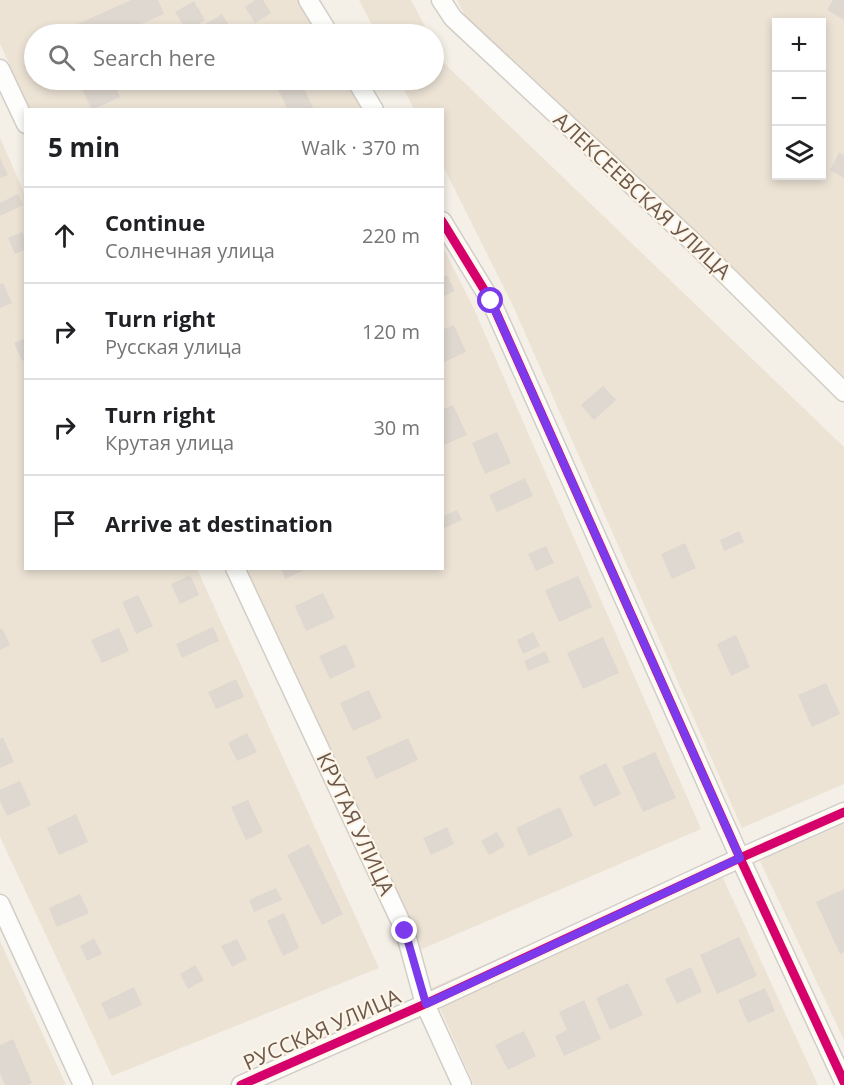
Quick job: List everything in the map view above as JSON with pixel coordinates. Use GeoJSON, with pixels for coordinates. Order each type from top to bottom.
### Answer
{"type":"FeatureCollection","features":[{"type":"Feature","properties":{"kind":"street"},"geometry":{"type":"LineString","coordinates":[[308,0],[323,24]]}},
{"type":"Feature","properties":{"kind":"street","name":"АЛЕКСЕЕВСКАЯ УЛИЦА"},"geometry":{"type":"LineString","coordinates":[[441,0],[453,18],[694,243],[844,392]]}},
{"type":"Feature","properties":{"kind":"street"},"geometry":{"type":"LineString","coordinates":[[0,69],[24,120]]}},
{"type":"Feature","properties":{"kind":"street"},"geometry":{"type":"LineString","coordinates":[[362,90],[374,108]]}},
{"type":"Feature","properties":{"kind":"street"},"geometry":{"type":"LineString","coordinates":[[444,224],[491,301],[740,858],[844,1082]]}},
{"type":"Feature","properties":{"kind":"street","name":"КРУТАЯ УЛИЦА"},"geometry":{"type":"LineString","coordinates":[[236,570],[405,931],[426,1004],[462,1085]]}},
{"type":"Feature","properties":{"kind":"street","name":"РУССКАЯ УЛИЦА"},"geometry":{"type":"LineString","coordinates":[[241,1085],[426,1004],[844,812]]}},
{"type":"Feature","properties":{"kind":"street"},"geometry":{"type":"LineString","coordinates":[[0,904],[83,1085]]}},
{"type":"Feature","properties":{"kind":"shaded area"},"geometry":{"type":"Polygon","coordinates":[[[0,0],[318,0],[331,24],[24,24],[24,90],[363,90],[372,108],[30,108],[0,44],[0,0]]]}},
{"type":"Feature","properties":{"kind":"shaded area"},"geometry":{"type":"Polygon","coordinates":[[[359,0],[411,0],[424,24],[372,24],[359,0]]]}},
{"type":"Feature","properties":{"kind":"shaded area"},"geometry":{"type":"Polygon","coordinates":[[[457,0],[844,0],[844,382],[469,23],[457,0]]]}},
{"type":"Feature","properties":{"kind":"shaded area"},"geometry":{"type":"Polygon","coordinates":[[[444,62],[844,447],[844,784],[742,828],[514,308],[444,168],[444,108],[413,108],[404,90],[444,90],[444,62]]]}},
{"type":"Feature","properties":{"kind":"shaded area"},"geometry":{"type":"Polygon","coordinates":[[[0,138],[24,192],[24,570],[197,570],[379,968],[112,1076],[0,837],[0,138]]]}},
{"type":"Feature","properties":{"kind":"shaded area"},"geometry":{"type":"Polygon","coordinates":[[[444,249],[474,309],[701,829],[415,952],[240,570],[444,570],[444,249]]]}},
{"type":"Feature","properties":{"kind":"shaded area"},"geometry":{"type":"Polygon","coordinates":[[[844,824],[844,1040],[760,861],[844,824]]]}},
{"type":"Feature","properties":{"kind":"shaded area"},"geometry":{"type":"Polygon","coordinates":[[[717,865],[818,1085],[474,1085],[431,988],[717,865]]]}},
{"type":"Feature","properties":{"kind":"shaded area"},"geometry":{"type":"Polygon","coordinates":[[[0,941],[66,1085],[0,1085],[0,941]]]}},
{"type":"Feature","properties":{"kind":"building"},"geometry":{"type":"Polygon","coordinates":[[[131,0],[158,0],[164,14],[142,24],[78,24],[131,0]]]}},
{"type":"Feature","properties":{"kind":"building"},"geometry":{"type":"Polygon","coordinates":[[[255,0],[263,0],[271,13],[255,23],[245,7],[255,0]]]}},
{"type":"Feature","properties":{"kind":"building"},"geometry":{"type":"Polygon","coordinates":[[[833,0],[844,0],[844,20],[827,10],[833,0]]]}},
{"type":"Feature","properties":{"kind":"building"},"geometry":{"type":"Polygon","coordinates":[[[194,1],[205,20],[198,24],[183,24],[175,12],[194,1]]]}},
{"type":"Feature","properties":{"kind":"building"},"geometry":{"type":"Polygon","coordinates":[[[222,14],[228,24],[206,24],[222,14]]]}},
{"type":"Feature","properties":{"kind":"building"},"geometry":{"type":"Polygon","coordinates":[[[83,90],[117,90],[120,97],[96,108],[91,108],[83,90]]]}},
{"type":"Feature","properties":{"kind":"building"},"geometry":{"type":"Polygon","coordinates":[[[278,90],[305,90],[313,108],[287,108],[278,90]]]}},
{"type":"Feature","properties":{"kind":"building"},"geometry":{"type":"Polygon","coordinates":[[[839,153],[844,155],[844,178],[830,170],[839,153]]]}},
{"type":"Feature","properties":{"kind":"building"},"geometry":{"type":"Polygon","coordinates":[[[0,158],[8,175],[0,178],[0,158]]]}},
{"type":"Feature","properties":{"kind":"building"},"geometry":{"type":"Polygon","coordinates":[[[18,194],[23,205],[0,216],[0,203],[18,194]]]}},
{"type":"Feature","properties":{"kind":"building"},"geometry":{"type":"Polygon","coordinates":[[[22,232],[24,250],[15,254],[8,238],[22,232]]]}},
{"type":"Feature","properties":{"kind":"building"},"geometry":{"type":"Polygon","coordinates":[[[447,275],[455,291],[444,296],[444,276],[447,275]]]}},
{"type":"Feature","properties":{"kind":"building"},"geometry":{"type":"Polygon","coordinates":[[[3,283],[12,303],[0,308],[0,284],[3,283]]]}},
{"type":"Feature","properties":{"kind":"building"},"geometry":{"type":"Polygon","coordinates":[[[454,325],[466,352],[444,362],[444,329],[454,325]]]}},
{"type":"Feature","properties":{"kind":"building"},"geometry":{"type":"Polygon","coordinates":[[[24,339],[24,360],[22,361],[14,343],[24,339]]]}},
{"type":"Feature","properties":{"kind":"building"},"geometry":{"type":"Polygon","coordinates":[[[603,386],[616,400],[594,420],[581,405],[603,386]]]}},
{"type":"Feature","properties":{"kind":"building"},"geometry":{"type":"Polygon","coordinates":[[[453,405],[467,435],[444,445],[444,409],[453,405]]]}},
{"type":"Feature","properties":{"kind":"building"},"geometry":{"type":"Polygon","coordinates":[[[497,432],[511,463],[485,474],[472,443],[497,432]]]}},
{"type":"Feature","properties":{"kind":"building"},"geometry":{"type":"Polygon","coordinates":[[[525,478],[533,496],[497,512],[489,495],[525,478]]]}},
{"type":"Feature","properties":{"kind":"building"},"geometry":{"type":"Polygon","coordinates":[[[457,510],[462,520],[444,528],[444,516],[457,510]]]}},
{"type":"Feature","properties":{"kind":"building"},"geometry":{"type":"Polygon","coordinates":[[[739,531],[744,542],[724,551],[720,540],[739,531]]]}},
{"type":"Feature","properties":{"kind":"building"},"geometry":{"type":"Polygon","coordinates":[[[685,543],[696,568],[672,579],[661,554],[685,543]]]}},
{"type":"Feature","properties":{"kind":"building"},"geometry":{"type":"Polygon","coordinates":[[[546,546],[554,563],[536,571],[528,554],[546,546]]]}},
{"type":"Feature","properties":{"kind":"building"},"geometry":{"type":"Polygon","coordinates":[[[282,570],[304,570],[285,579],[282,570]]]}},
{"type":"Feature","properties":{"kind":"building"},"geometry":{"type":"Polygon","coordinates":[[[190,575],[199,595],[180,604],[171,584],[190,575]]]}},
{"type":"Feature","properties":{"kind":"building"},"geometry":{"type":"Polygon","coordinates":[[[578,576],[592,607],[559,622],[545,590],[578,576]]]}},
{"type":"Feature","properties":{"kind":"building"},"geometry":{"type":"Polygon","coordinates":[[[323,593],[335,618],[306,631],[295,606],[323,593]]]}},
{"type":"Feature","properties":{"kind":"building"},"geometry":{"type":"Polygon","coordinates":[[[138,595],[153,626],[136,634],[122,602],[138,595]]]}},
{"type":"Feature","properties":{"kind":"building"},"geometry":{"type":"Polygon","coordinates":[[[213,627],[219,641],[182,658],[176,644],[213,627]]]}},
{"type":"Feature","properties":{"kind":"building"},"geometry":{"type":"Polygon","coordinates":[[[2,628],[10,645],[0,650],[0,629],[2,628]]]}},
{"type":"Feature","properties":{"kind":"building"},"geometry":{"type":"Polygon","coordinates":[[[119,628],[129,651],[102,663],[91,640],[119,628]]]}},
{"type":"Feature","properties":{"kind":"building"},"geometry":{"type":"Polygon","coordinates":[[[533,632],[540,646],[523,654],[517,640],[533,632]]]}},
{"type":"Feature","properties":{"kind":"building"},"geometry":{"type":"Polygon","coordinates":[[[736,635],[750,667],[731,676],[717,644],[736,635]]]}},
{"type":"Feature","properties":{"kind":"building"},"geometry":{"type":"Polygon","coordinates":[[[603,637],[619,673],[583,689],[567,653],[603,637]]]}},
{"type":"Feature","properties":{"kind":"building"},"geometry":{"type":"Polygon","coordinates":[[[346,644],[356,667],[330,679],[319,656],[346,644]]]}},
{"type":"Feature","properties":{"kind":"building"},"geometry":{"type":"Polygon","coordinates":[[[545,651],[550,662],[528,671],[524,661],[545,651]]]}},
{"type":"Feature","properties":{"kind":"building"},"geometry":{"type":"Polygon","coordinates":[[[236,679],[244,697],[216,709],[208,692],[236,679]]]}},
{"type":"Feature","properties":{"kind":"building"},"geometry":{"type":"Polygon","coordinates":[[[826,683],[840,714],[812,727],[798,695],[826,683]]]}},
{"type":"Feature","properties":{"kind":"building"},"geometry":{"type":"Polygon","coordinates":[[[369,690],[382,718],[353,731],[340,703],[369,690]]]}},
{"type":"Feature","properties":{"kind":"building"},"geometry":{"type":"Polygon","coordinates":[[[247,733],[257,752],[237,761],[228,743],[247,733]]]}},
{"type":"Feature","properties":{"kind":"building"},"geometry":{"type":"Polygon","coordinates":[[[3,737],[14,762],[0,768],[0,739],[3,737]]]}},
{"type":"Feature","properties":{"kind":"building"},"geometry":{"type":"Polygon","coordinates":[[[408,738],[418,760],[376,779],[366,757],[408,738]]]}},
{"type":"Feature","properties":{"kind":"building"},"geometry":{"type":"Polygon","coordinates":[[[655,752],[676,798],[643,812],[622,767],[655,752]]]}},
{"type":"Feature","properties":{"kind":"building"},"geometry":{"type":"Polygon","coordinates":[[[606,763],[621,794],[594,807],[579,776],[606,763]]]}},
{"type":"Feature","properties":{"kind":"building"},"geometry":{"type":"Polygon","coordinates":[[[20,781],[31,805],[7,816],[0,801],[0,790],[20,781]]]}},
{"type":"Feature","properties":{"kind":"building"},"geometry":{"type":"Polygon","coordinates":[[[248,800],[263,832],[246,840],[231,807],[248,800]]]}},
{"type":"Feature","properties":{"kind":"building"},"geometry":{"type":"Polygon","coordinates":[[[560,807],[573,836],[529,856],[516,828],[560,807]]]}},
{"type":"Feature","properties":{"kind":"building"},"geometry":{"type":"Polygon","coordinates":[[[76,814],[88,842],[59,855],[47,828],[76,814]]]}},
{"type":"Feature","properties":{"kind":"building"},"geometry":{"type":"Polygon","coordinates":[[[447,827],[454,844],[431,855],[423,838],[447,827]]]}},
{"type":"Feature","properties":{"kind":"building"},"geometry":{"type":"Polygon","coordinates":[[[497,832],[505,846],[489,855],[481,841],[497,832]]]}},
{"type":"Feature","properties":{"kind":"building"},"geometry":{"type":"Polygon","coordinates":[[[309,844],[343,914],[322,925],[287,855],[309,844]]]}},
{"type":"Feature","properties":{"kind":"building"},"geometry":{"type":"Polygon","coordinates":[[[276,888],[282,900],[254,912],[249,900],[276,888]]]}},
{"type":"Feature","properties":{"kind":"building"},"geometry":{"type":"Polygon","coordinates":[[[844,889],[844,952],[840,954],[816,902],[844,889]]]}},
{"type":"Feature","properties":{"kind":"building"},"geometry":{"type":"Polygon","coordinates":[[[80,894],[89,913],[57,927],[49,908],[80,894]]]}},
{"type":"Feature","properties":{"kind":"building"},"geometry":{"type":"Polygon","coordinates":[[[284,913],[299,948],[283,956],[267,921],[284,913]]]}},
{"type":"Feature","properties":{"kind":"building"},"geometry":{"type":"Polygon","coordinates":[[[739,937],[757,976],[717,994],[700,955],[739,937]]]}},
{"type":"Feature","properties":{"kind":"building"},"geometry":{"type":"Polygon","coordinates":[[[94,938],[102,954],[87,961],[80,946],[94,938]]]}},
{"type":"Feature","properties":{"kind":"building"},"geometry":{"type":"Polygon","coordinates":[[[237,939],[247,959],[232,967],[221,946],[237,939]]]}},
{"type":"Feature","properties":{"kind":"building"},"geometry":{"type":"Polygon","coordinates":[[[195,965],[204,980],[188,989],[180,974],[195,965]]]}},
{"type":"Feature","properties":{"kind":"building"},"geometry":{"type":"Polygon","coordinates":[[[691,967],[702,992],[677,1004],[665,979],[691,967]]]}},
{"type":"Feature","properties":{"kind":"building"},"geometry":{"type":"Polygon","coordinates":[[[628,983],[643,1015],[610,1030],[596,998],[628,983]]]}},
{"type":"Feature","properties":{"kind":"building"},"geometry":{"type":"Polygon","coordinates":[[[134,987],[142,1005],[109,1020],[101,1003],[134,987]]]}},
{"type":"Feature","properties":{"kind":"building"},"geometry":{"type":"Polygon","coordinates":[[[765,988],[775,1011],[748,1023],[738,1000],[765,988]]]}},
{"type":"Feature","properties":{"kind":"building"},"geometry":{"type":"Polygon","coordinates":[[[584,1000],[601,1039],[564,1056],[555,1036],[567,1030],[559,1012],[584,1000]]]}},
{"type":"Feature","properties":{"kind":"building"},"geometry":{"type":"Polygon","coordinates":[[[524,1031],[536,1056],[508,1070],[495,1045],[524,1031]]]}},
{"type":"Feature","properties":{"kind":"building"},"geometry":{"type":"Polygon","coordinates":[[[13,1039],[32,1083],[28,1085],[5,1085],[0,1073],[0,1045],[13,1039]]]}},
{"type":"Feature","properties":{"kind":"cycle path"},"geometry":{"type":"LineString","coordinates":[[444,224],[491,301],[740,858],[844,1082]]}},
{"type":"Feature","properties":{"kind":"cycle path"},"geometry":{"type":"LineString","coordinates":[[241,1085],[425,1004],[844,812]]}},
{"type":"Feature","properties":{"kind":"route"},"geometry":{"type":"LineString","coordinates":[[405,931],[426,1004],[740,858],[491,301]]}}]}
